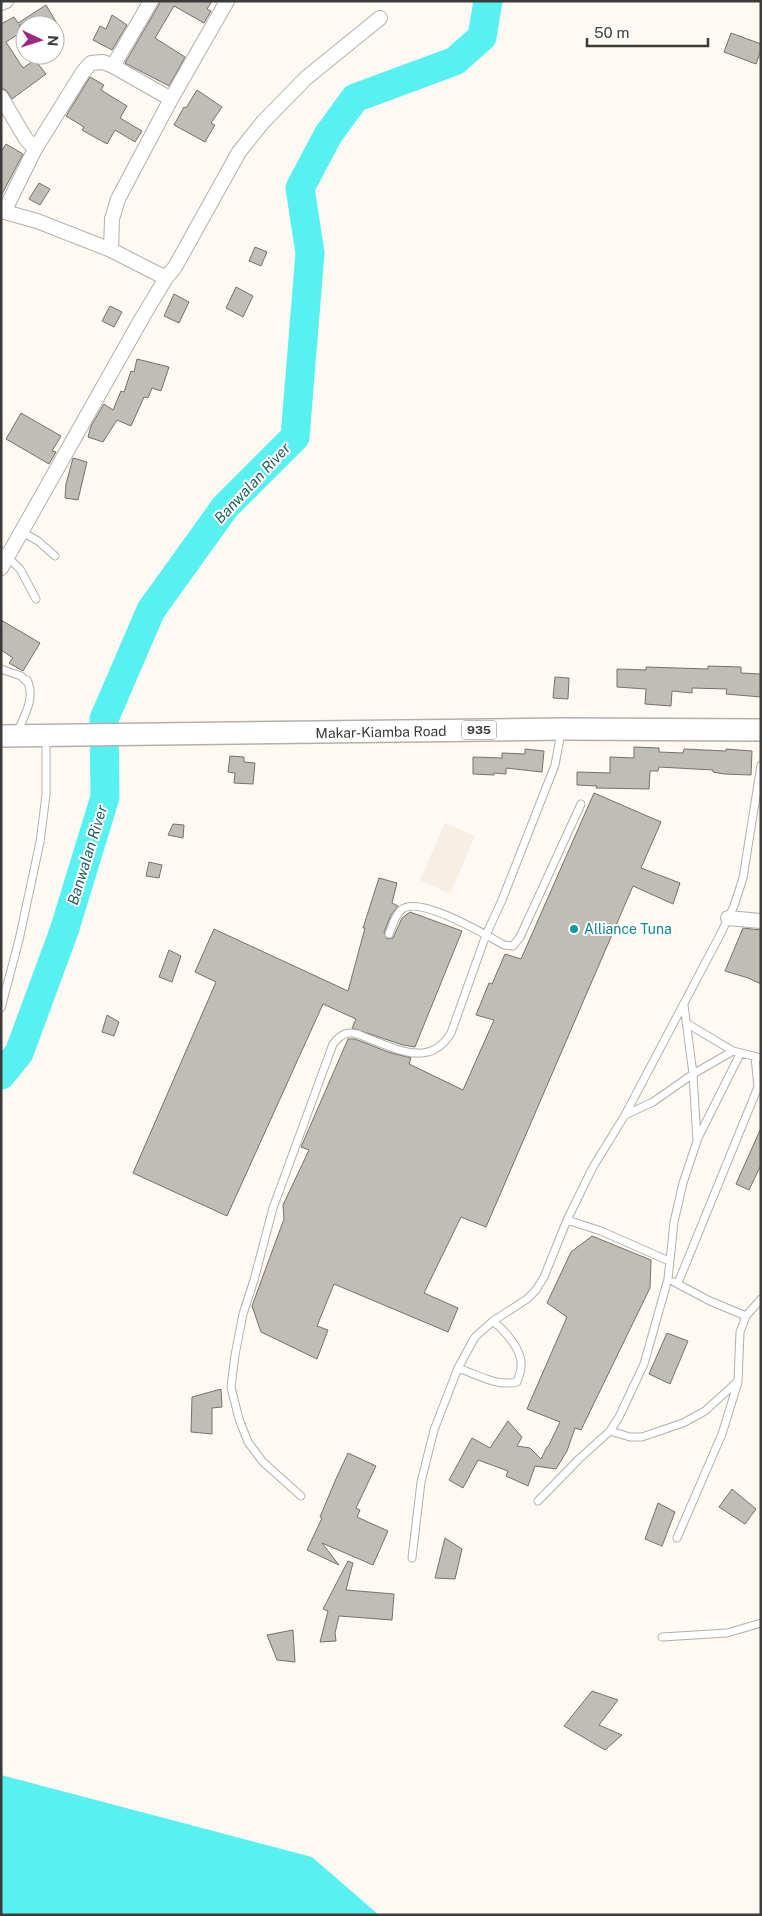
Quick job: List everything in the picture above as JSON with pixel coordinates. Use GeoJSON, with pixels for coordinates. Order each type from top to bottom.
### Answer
{"type":"FeatureCollection","features":[{"type":"Feature","properties":{"kind":"main road","name":"Makar-Kiamba Road"},"geometry":{"type":"LineString","coordinates":[[8,736],[562,729],[761,730]]}},
{"type":"Feature","properties":{"kind":"street"},"geometry":{"type":"LineString","coordinates":[[1,3],[6,1]]}},
{"type":"Feature","properties":{"kind":"street"},"geometry":{"type":"LineString","coordinates":[[113,66],[151,1]]}},
{"type":"Feature","properties":{"kind":"street"},"geometry":{"type":"LineString","coordinates":[[111,250],[112,219],[118,199],[227,1]]}},
{"type":"Feature","properties":{"kind":"street"},"geometry":{"type":"LineString","coordinates":[[4,558],[22,532],[239,152],[262,122],[306,78],[380,18]]}},
{"type":"Feature","properties":{"kind":"street"},"geometry":{"type":"LineString","coordinates":[[166,278],[111,250],[37,221],[3,211],[35,149],[87,66],[103,62],[113,66],[171,100]]}},
{"type":"Feature","properties":{"kind":"street"},"geometry":{"type":"LineString","coordinates":[[1,97],[26,139],[35,149]]}},
{"type":"Feature","properties":{"kind":"street"},"geometry":{"type":"LineString","coordinates":[[728,918],[761,921]]}},
{"type":"Feature","properties":{"kind":"lane"},"geometry":{"type":"LineString","coordinates":[[22,532],[38,541],[55,556]]}},
{"type":"Feature","properties":{"kind":"lane"},"geometry":{"type":"LineString","coordinates":[[4,558],[23,574],[36,599]]}},
{"type":"Feature","properties":{"kind":"lane"},"geometry":{"type":"LineString","coordinates":[[1,669],[27,680],[32,692],[28,706],[8,736]]}},
{"type":"Feature","properties":{"kind":"lane"},"geometry":{"type":"LineString","coordinates":[[300,1496],[263,1462],[248,1442],[238,1419],[231,1387],[243,1314],[273,1208],[333,1044],[339,1037],[353,1033],[409,1053],[422,1053],[439,1048],[446,1042],[451,1033],[486,935],[502,900],[555,765],[562,729]]}},
{"type":"Feature","properties":{"kind":"lane"},"geometry":{"type":"LineString","coordinates":[[1,1008],[19,940],[40,842],[51,736]]}},
{"type":"Feature","properties":{"kind":"lane"},"geometry":{"type":"LineString","coordinates":[[412,1558],[421,1482],[434,1430],[458,1368],[475,1337],[493,1322],[517,1307],[536,1290],[544,1277],[567,1220],[593,1167],[625,1115],[728,918],[744,878],[761,765]]}},
{"type":"Feature","properties":{"kind":"lane"},"geometry":{"type":"LineString","coordinates":[[389,934],[400,911],[412,906],[420,906],[440,913],[508,946],[516,944],[581,804]]}},
{"type":"Feature","properties":{"kind":"lane"},"geometry":{"type":"LineString","coordinates":[[684,1005],[693,1074],[696,1142]]}},
{"type":"Feature","properties":{"kind":"lane"},"geometry":{"type":"LineString","coordinates":[[678,1283],[759,1085],[758,1058],[737,1053],[686,1023]]}},
{"type":"Feature","properties":{"kind":"lane"},"geometry":{"type":"LineString","coordinates":[[625,1115],[653,1102],[693,1074],[737,1053]]}},
{"type":"Feature","properties":{"kind":"lane"},"geometry":{"type":"LineString","coordinates":[[538,1501],[610,1431],[619,1417],[644,1364],[668,1279],[674,1222],[696,1142],[737,1053]]}},
{"type":"Feature","properties":{"kind":"lane"},"geometry":{"type":"LineString","coordinates":[[567,1220],[601,1231],[669,1261]]}},
{"type":"Feature","properties":{"kind":"lane"},"geometry":{"type":"LineString","coordinates":[[668,1279],[710,1301],[746,1316]]}},
{"type":"Feature","properties":{"kind":"lane"},"geometry":{"type":"LineString","coordinates":[[677,1538],[722,1434],[738,1381],[740,1332],[746,1316],[761,1299]]}},
{"type":"Feature","properties":{"kind":"lane"},"geometry":{"type":"LineString","coordinates":[[458,1368],[498,1382],[509,1384],[517,1382],[522,1366],[518,1352],[503,1329],[493,1322]]}},
{"type":"Feature","properties":{"kind":"lane"},"geometry":{"type":"LineString","coordinates":[[610,1431],[630,1437],[642,1437],[683,1423],[704,1411],[738,1381]]}},
{"type":"Feature","properties":{"kind":"lane"},"geometry":{"type":"LineString","coordinates":[[662,1637],[727,1633],[761,1623]]}},
{"type":"Feature","properties":{"kind":"shaded area"},"geometry":{"type":"Polygon","coordinates":[[[445,823],[475,836],[450,894],[420,880],[445,823]]]}},
{"type":"Feature","properties":{"kind":"water"},"geometry":{"type":"Polygon","coordinates":[[[1,1775],[312,1857],[379,1915],[1,1915],[1,1775]]]}},
{"type":"Feature","properties":{"kind":"building"},"geometry":{"type":"Polygon","coordinates":[[[161,1],[212,1],[207,9],[211,11],[204,23],[174,6],[155,38],[185,57],[169,86],[125,63],[161,1]]]}},
{"type":"Feature","properties":{"kind":"building"},"geometry":{"type":"Polygon","coordinates":[[[46,5],[52,15],[30,15],[46,5]]]}},
{"type":"Feature","properties":{"kind":"building"},"geometry":{"type":"Polygon","coordinates":[[[112,15],[127,25],[112,50],[93,40],[100,26],[106,29],[112,15]]]}},
{"type":"Feature","properties":{"kind":"building"},"geometry":{"type":"Polygon","coordinates":[[[14,17],[15,36],[6,42],[15,56],[15,65],[21,65],[23,68],[28,65],[39,65],[46,74],[12,99],[6,90],[1,88],[1,24],[14,17]]]}},
{"type":"Feature","properties":{"kind":"building"},"geometry":{"type":"Polygon","coordinates":[[[731,33],[761,44],[756,64],[724,52],[731,33]]]}},
{"type":"Feature","properties":{"kind":"building"},"geometry":{"type":"Polygon","coordinates":[[[90,77],[104,85],[101,90],[127,106],[120,118],[142,131],[135,142],[115,130],[107,144],[82,130],[84,127],[66,116],[90,77]]]}},
{"type":"Feature","properties":{"kind":"building"},"geometry":{"type":"Polygon","coordinates":[[[197,90],[222,107],[211,123],[215,125],[205,142],[174,125],[184,107],[186,108],[197,90]]]}},
{"type":"Feature","properties":{"kind":"building"},"geometry":{"type":"Polygon","coordinates":[[[6,144],[23,154],[1,196],[1,152],[6,144]]]}},
{"type":"Feature","properties":{"kind":"building"},"geometry":{"type":"Polygon","coordinates":[[[39,183],[50,189],[40,205],[29,199],[39,183]]]}},
{"type":"Feature","properties":{"kind":"building"},"geometry":{"type":"Polygon","coordinates":[[[255,247],[267,252],[261,266],[249,261],[255,247]]]}},
{"type":"Feature","properties":{"kind":"building"},"geometry":{"type":"Polygon","coordinates":[[[236,287],[253,296],[243,317],[226,308],[236,287]]]}},
{"type":"Feature","properties":{"kind":"building"},"geometry":{"type":"Polygon","coordinates":[[[174,294],[189,302],[179,323],[164,316],[174,294]]]}},
{"type":"Feature","properties":{"kind":"building"},"geometry":{"type":"Polygon","coordinates":[[[110,306],[122,312],[114,327],[102,321],[110,306]]]}},
{"type":"Feature","properties":{"kind":"building"},"geometry":{"type":"Polygon","coordinates":[[[137,359],[169,367],[161,391],[152,388],[148,398],[144,397],[131,426],[117,420],[103,442],[88,437],[91,426],[104,404],[113,410],[121,391],[124,392],[131,371],[134,372],[137,359]]]}},
{"type":"Feature","properties":{"kind":"building"},"geometry":{"type":"Polygon","coordinates":[[[21,413],[61,436],[52,451],[56,452],[49,464],[6,439],[21,413]]]}},
{"type":"Feature","properties":{"kind":"building"},"geometry":{"type":"Polygon","coordinates":[[[73,458],[87,462],[78,500],[65,498],[66,484],[73,458]]]}},
{"type":"Feature","properties":{"kind":"building"},"geometry":{"type":"Polygon","coordinates":[[[1,620],[40,643],[23,671],[9,663],[13,658],[1,650],[1,620]]]}},
{"type":"Feature","properties":{"kind":"building"},"geometry":{"type":"Polygon","coordinates":[[[708,666],[741,667],[741,673],[761,674],[761,697],[726,694],[727,689],[692,688],[692,693],[672,691],[671,706],[645,704],[646,689],[617,687],[617,669],[646,670],[646,667],[708,669],[708,666]]]}},
{"type":"Feature","properties":{"kind":"building"},"geometry":{"type":"Polygon","coordinates":[[[555,677],[569,678],[568,699],[553,698],[555,677]]]}},
{"type":"Feature","properties":{"kind":"building"},"geometry":{"type":"Polygon","coordinates":[[[634,747],[659,748],[659,752],[683,753],[684,749],[752,751],[751,775],[724,774],[713,772],[713,770],[659,767],[658,771],[650,771],[649,789],[596,788],[597,786],[577,785],[577,772],[610,773],[610,757],[634,758],[634,747]]]}},
{"type":"Feature","properties":{"kind":"building"},"geometry":{"type":"Polygon","coordinates":[[[525,749],[544,751],[542,772],[506,768],[506,774],[473,774],[473,757],[502,758],[502,753],[525,754],[525,749]]]}},
{"type":"Feature","properties":{"kind":"building"},"geometry":{"type":"Polygon","coordinates":[[[230,756],[244,757],[244,762],[255,763],[253,784],[234,783],[235,773],[228,772],[230,756]]]}},
{"type":"Feature","properties":{"kind":"building","name":"Alliance Tuna"},"geometry":{"type":"Polygon","coordinates":[[[594,793],[661,822],[641,868],[680,883],[673,904],[633,886],[486,1227],[461,1217],[424,1293],[458,1308],[448,1332],[334,1284],[317,1326],[328,1330],[317,1359],[261,1332],[252,1306],[284,1219],[283,1205],[309,1150],[301,1147],[348,1039],[355,1039],[388,1052],[411,1058],[409,1064],[463,1090],[494,1020],[476,1015],[489,983],[492,984],[505,954],[521,959],[594,793]]]}},
{"type":"Feature","properties":{"kind":"building"},"geometry":{"type":"Polygon","coordinates":[[[173,824],[184,825],[183,838],[168,835],[173,824]]]}},
{"type":"Feature","properties":{"kind":"building"},"geometry":{"type":"Polygon","coordinates":[[[149,862],[162,865],[159,878],[146,876],[149,862]]]}},
{"type":"Feature","properties":{"kind":"building"},"geometry":{"type":"Polygon","coordinates":[[[379,878],[397,883],[392,903],[398,906],[391,915],[384,932],[387,939],[393,938],[402,918],[410,912],[462,931],[415,1047],[403,1045],[352,1028],[356,1019],[323,1004],[227,1216],[133,1173],[216,982],[195,972],[214,929],[348,991],[365,928],[363,928],[379,878]]]}},
{"type":"Feature","properties":{"kind":"building"},"geometry":{"type":"Polygon","coordinates":[[[743,928],[761,930],[761,984],[725,971],[743,928]]]}},
{"type":"Feature","properties":{"kind":"building"},"geometry":{"type":"Polygon","coordinates":[[[169,950],[181,956],[172,982],[159,977],[169,950]]]}},
{"type":"Feature","properties":{"kind":"building"},"geometry":{"type":"Polygon","coordinates":[[[107,1015],[119,1022],[114,1036],[102,1032],[107,1015]]]}},
{"type":"Feature","properties":{"kind":"building"},"geometry":{"type":"Polygon","coordinates":[[[761,1128],[761,1165],[749,1190],[736,1184],[761,1128]]]}},
{"type":"Feature","properties":{"kind":"building"},"geometry":{"type":"Polygon","coordinates":[[[592,1236],[651,1260],[650,1288],[581,1430],[575,1428],[567,1451],[556,1469],[535,1466],[528,1486],[506,1476],[508,1471],[478,1460],[463,1488],[449,1480],[472,1438],[490,1448],[508,1421],[522,1437],[517,1446],[530,1448],[541,1459],[548,1447],[560,1422],[527,1409],[567,1317],[547,1303],[571,1252],[592,1236]]]}},
{"type":"Feature","properties":{"kind":"building"},"geometry":{"type":"Polygon","coordinates":[[[667,1333],[688,1341],[670,1384],[649,1374],[667,1333]]]}},
{"type":"Feature","properties":{"kind":"building"},"geometry":{"type":"Polygon","coordinates":[[[221,1389],[222,1407],[212,1408],[212,1434],[191,1432],[192,1397],[221,1389]]]}},
{"type":"Feature","properties":{"kind":"building"},"geometry":{"type":"Polygon","coordinates":[[[348,1453],[376,1466],[356,1508],[360,1510],[357,1517],[388,1531],[373,1565],[322,1543],[339,1565],[307,1550],[348,1453]]]}},
{"type":"Feature","properties":{"kind":"building"},"geometry":{"type":"Polygon","coordinates":[[[732,1489],[756,1509],[745,1524],[719,1507],[732,1489]]]}},
{"type":"Feature","properties":{"kind":"building"},"geometry":{"type":"Polygon","coordinates":[[[658,1503],[675,1512],[662,1546],[645,1539],[658,1503]]]}},
{"type":"Feature","properties":{"kind":"building"},"geometry":{"type":"Polygon","coordinates":[[[445,1538],[462,1549],[455,1579],[435,1578],[445,1538]]]}},
{"type":"Feature","properties":{"kind":"building"},"geometry":{"type":"Polygon","coordinates":[[[348,1561],[353,1563],[346,1590],[394,1594],[392,1620],[339,1616],[335,1633],[336,1641],[320,1642],[328,1611],[323,1609],[348,1561]]]}},
{"type":"Feature","properties":{"kind":"building"},"geometry":{"type":"Polygon","coordinates":[[[293,1630],[295,1662],[277,1660],[267,1635],[293,1630]]]}},
{"type":"Feature","properties":{"kind":"building"},"geometry":{"type":"Polygon","coordinates":[[[592,1691],[618,1700],[599,1725],[622,1735],[605,1750],[564,1726],[592,1691]]]}},
{"type":"Feature","properties":{"kind":"waterway","name":"Banwalan River"},"geometry":{"type":"LineString","coordinates":[[1,1075],[19,1053],[64,931],[105,797],[104,719],[151,610],[225,507],[295,437],[310,253],[300,188],[328,135],[355,98],[455,61],[482,37],[488,1]]}},
{"type":"Feature","properties":{"kind":"place","name":"Alliance Tuna"},"geometry":{"type":"Point","coordinates":[574,929]}}]}
